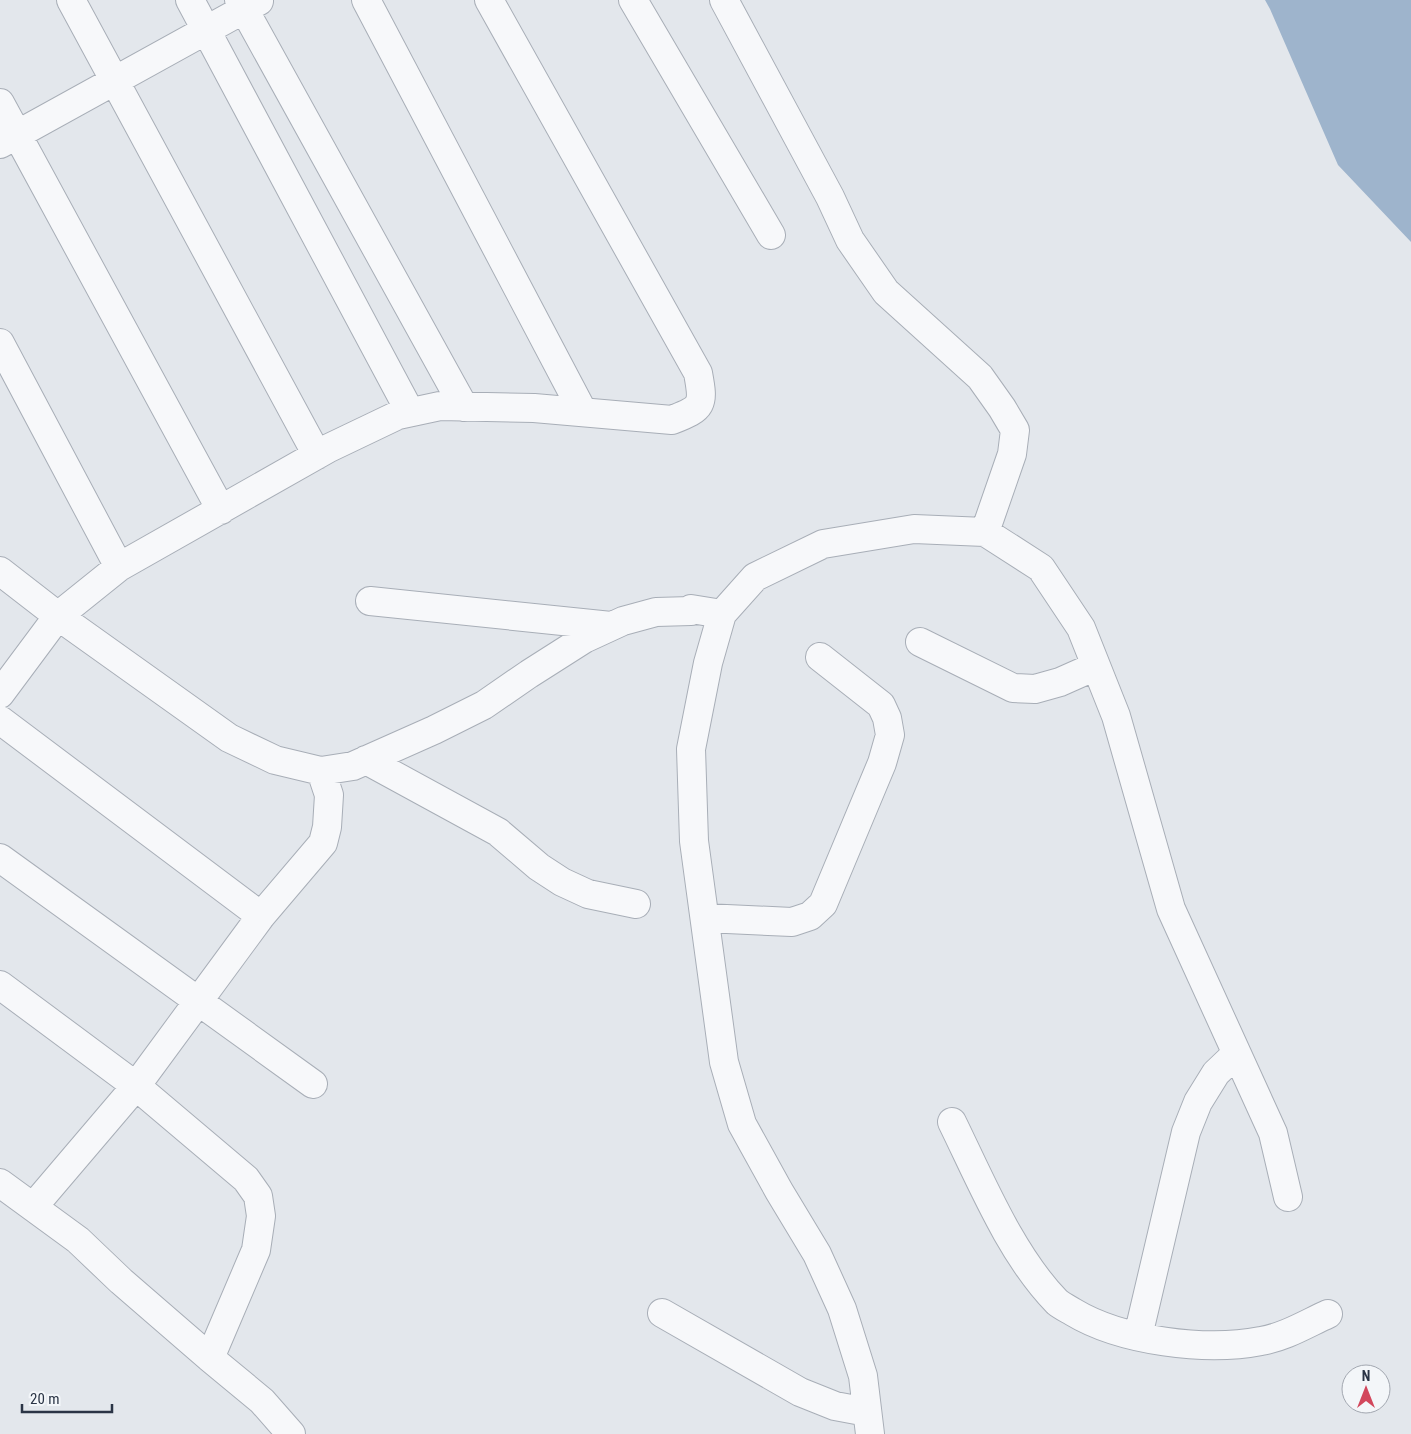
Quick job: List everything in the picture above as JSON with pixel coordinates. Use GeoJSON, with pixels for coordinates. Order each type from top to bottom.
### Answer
{"type":"FeatureCollection","features":[{"type":"Feature","properties":{"kind":"street"},"geometry":{"type":"LineString","coordinates":[[71,0],[317,455]]}},
{"type":"Feature","properties":{"kind":"street"},"geometry":{"type":"LineString","coordinates":[[190,0],[410,412]]}},
{"type":"Feature","properties":{"kind":"street"},"geometry":{"type":"LineString","coordinates":[[366,0],[582,412]]}},
{"type":"Feature","properties":{"kind":"street"},"geometry":{"type":"LineString","coordinates":[[1,691],[58,616],[119,567],[317,455],[398,415],[440,406],[534,408],[672,420],[694,411],[702,395],[698,373],[489,0]]}},
{"type":"Feature","properties":{"kind":"street"},"geometry":{"type":"LineString","coordinates":[[633,0],[771,235]]}},
{"type":"Feature","properties":{"kind":"street"},"geometry":{"type":"LineString","coordinates":[[724,0],[830,196],[854,247],[886,292],[980,377],[1015,430],[1012,454],[985,532]]}},
{"type":"Feature","properties":{"kind":"street"},"geometry":{"type":"LineString","coordinates":[[9,140],[207,30],[248,3],[464,407]]}},
{"type":"Feature","properties":{"kind":"street"},"geometry":{"type":"LineString","coordinates":[[0,103],[9,140],[221,510]]}},
{"type":"Feature","properties":{"kind":"street"},"geometry":{"type":"LineString","coordinates":[[0,342],[119,567]]}},
{"type":"Feature","properties":{"kind":"street"},"geometry":{"type":"LineString","coordinates":[[868,1423],[863,1376],[842,1309],[817,1254],[742,1124],[724,1062],[694,841],[691,749],[708,663],[722,614],[755,578],[823,544],[914,529],[985,532],[1041,568],[1081,628],[1116,716],[1171,909],[1273,1133],[1288,1197]]}},
{"type":"Feature","properties":{"kind":"street"},"geometry":{"type":"LineString","coordinates":[[0,571],[58,616],[229,738],[275,760],[321,771],[352,766],[434,730],[484,705],[584,639],[623,621],[656,612],[691,611],[691,609],[722,614]]}},
{"type":"Feature","properties":{"kind":"street"},"geometry":{"type":"LineString","coordinates":[[370,601],[611,626]]}},
{"type":"Feature","properties":{"kind":"street"},"geometry":{"type":"LineString","coordinates":[[920,642],[1013,688],[1035,689],[1060,682],[1096,666]]}},
{"type":"Feature","properties":{"kind":"street"},"geometry":{"type":"LineString","coordinates":[[705,918],[792,922],[810,916],[823,904],[882,764],[890,735],[887,718],[880,705],[820,657]]}},
{"type":"Feature","properties":{"kind":"street"},"geometry":{"type":"LineString","coordinates":[[0,720],[261,916]]}},
{"type":"Feature","properties":{"kind":"street"},"geometry":{"type":"LineString","coordinates":[[366,760],[498,832],[539,867],[562,882],[588,894],[636,904]]}},
{"type":"Feature","properties":{"kind":"street"},"geometry":{"type":"LineString","coordinates":[[33,1207],[136,1086],[261,916],[323,843],[327,827],[329,795],[321,771]]}},
{"type":"Feature","properties":{"kind":"street"},"geometry":{"type":"LineString","coordinates":[[0,858],[313,1084]]}},
{"type":"Feature","properties":{"kind":"street"},"geometry":{"type":"LineString","coordinates":[[0,985],[136,1086],[246,1179],[258,1196],[261,1216],[256,1250],[210,1358]]}},
{"type":"Feature","properties":{"kind":"street"},"geometry":{"type":"LineString","coordinates":[[1138,1336],[1186,1132],[1198,1102],[1216,1073],[1236,1054]]}},
{"type":"Feature","properties":{"kind":"street"},"geometry":{"type":"LineString","coordinates":[[952,1122],[1010,1239],[1058,1303],[1090,1322],[1138,1336],[1173,1343],[1220,1345],[1261,1341],[1291,1332],[1328,1314]]}},
{"type":"Feature","properties":{"kind":"street"},"geometry":{"type":"LineString","coordinates":[[0,1182],[78,1240],[210,1358],[262,1401],[291,1434]]}},
{"type":"Feature","properties":{"kind":"street"},"geometry":{"type":"LineString","coordinates":[[662,1313],[800,1392],[835,1406],[868,1423]]}},
{"type":"Feature","properties":{"kind":"water"},"geometry":{"type":"Polygon","coordinates":[[[1265,0],[1411,0],[1411,242],[1338,165],[1265,0]]]}}]}
